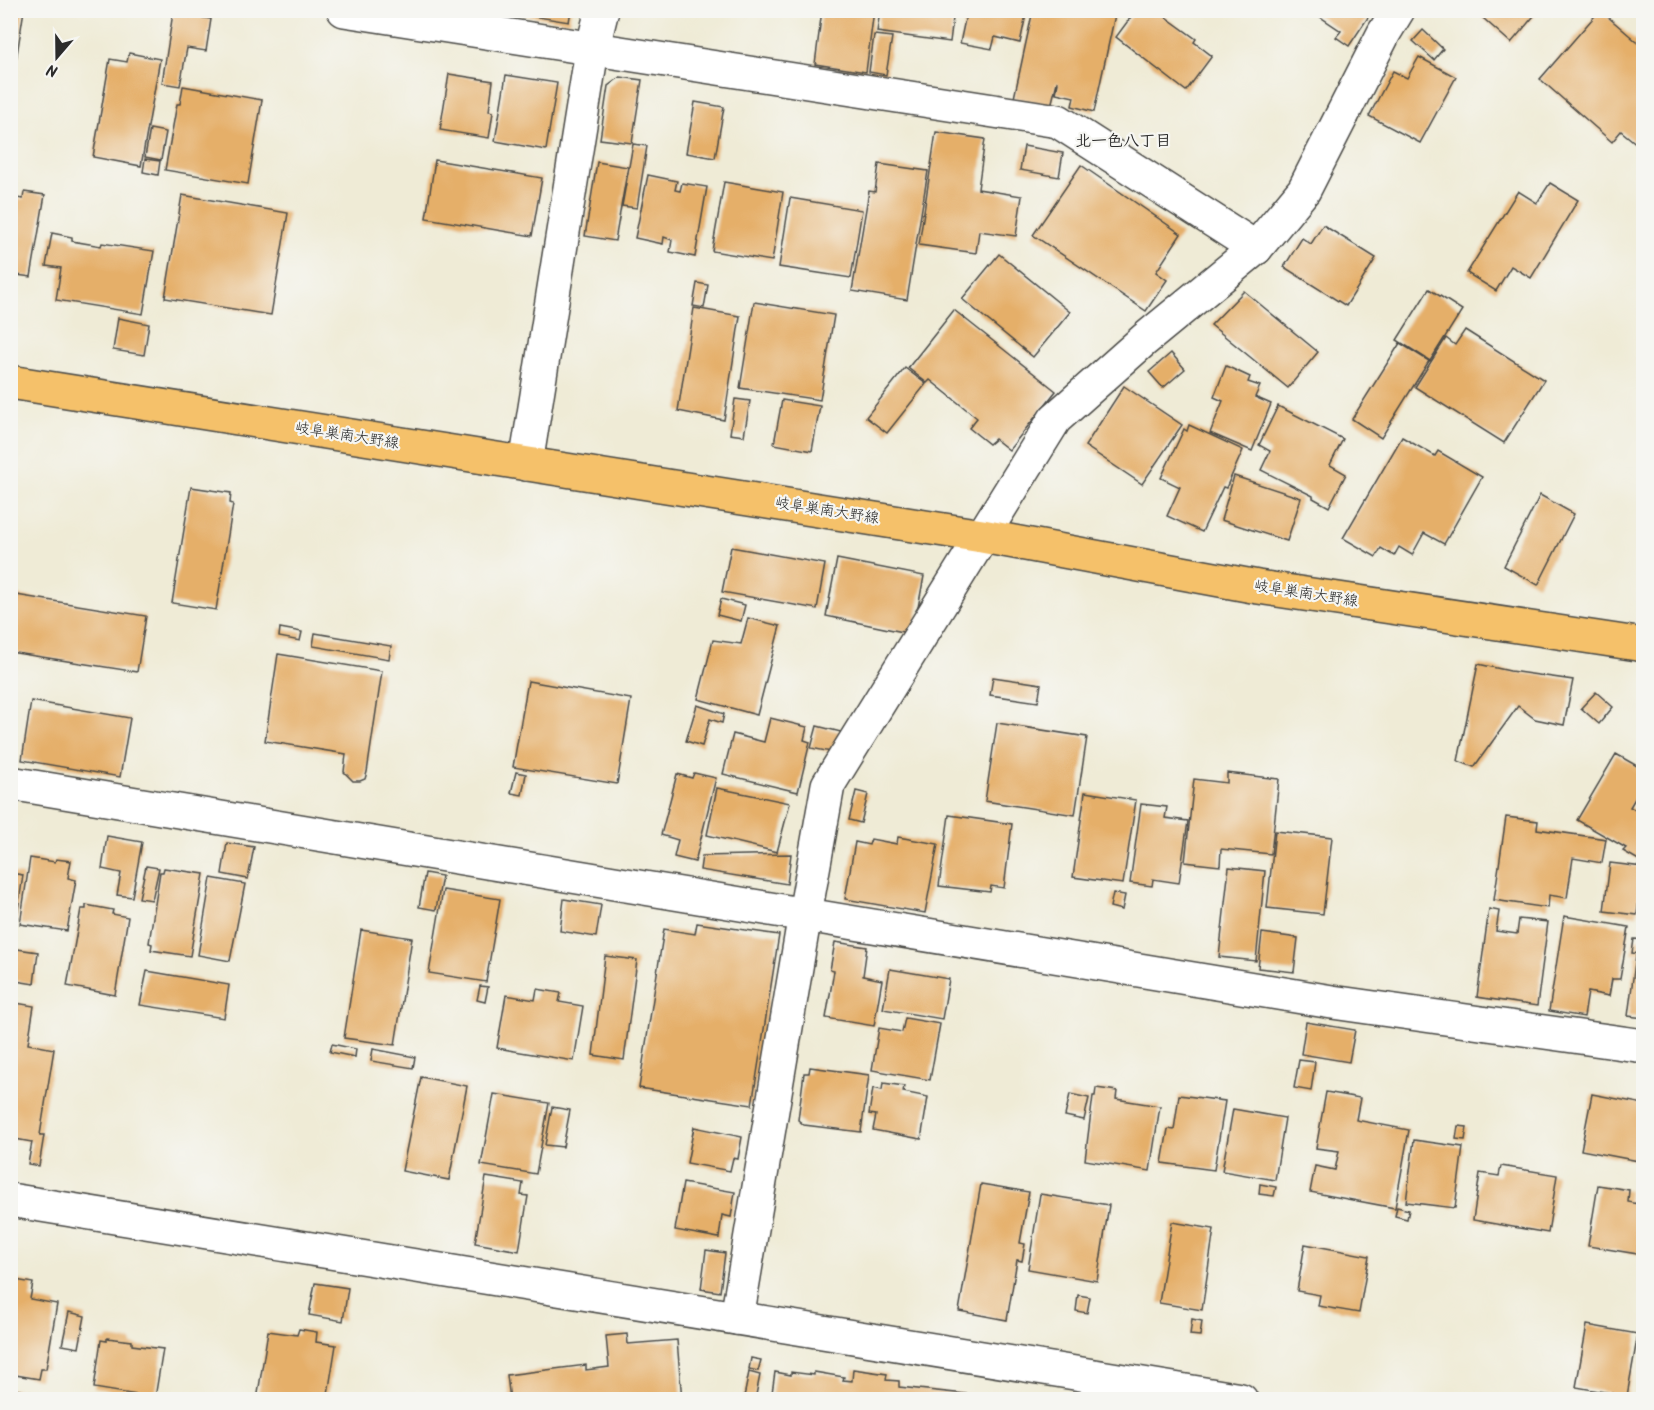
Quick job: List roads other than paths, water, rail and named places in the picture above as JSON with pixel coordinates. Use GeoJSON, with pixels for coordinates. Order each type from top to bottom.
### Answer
{"type":"FeatureCollection","features":[{"type":"Feature","properties":{"kind":"main road","name":"岐阜巣南大野線"},"geometry":{"type":"LineString","coordinates":[[10,382],[982,536],[1258,587],[1644,645]]}},
{"type":"Feature","properties":{"kind":"street"},"geometry":{"type":"LineString","coordinates":[[344,10],[1058,121],[1256,248]]}},
{"type":"Feature","properties":{"kind":"street"},"geometry":{"type":"LineString","coordinates":[[526,464],[592,50],[602,10]]}},
{"type":"Feature","properties":{"kind":"street"},"geometry":{"type":"LineString","coordinates":[[737,1318],[828,784],[1055,419],[1144,340],[1256,248],[1304,190],[1398,10]]}},
{"type":"Feature","properties":{"kind":"street"},"geometry":{"type":"LineString","coordinates":[[10,783],[1332,1002],[1644,1046]]}},
{"type":"Feature","properties":{"kind":"street"},"geometry":{"type":"LineString","coordinates":[[10,1200],[1241,1400]]}},
{"type":"Feature","properties":{"kind":"district","name":"北一色八丁目"},"geometry":{"type":"Point","coordinates":[1123,141]}}]}
